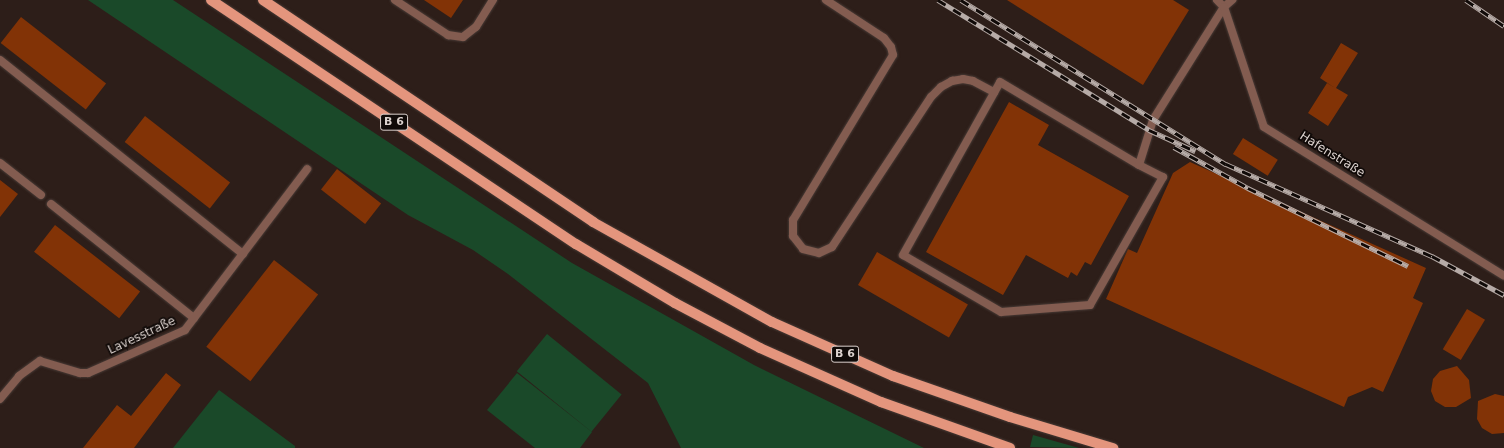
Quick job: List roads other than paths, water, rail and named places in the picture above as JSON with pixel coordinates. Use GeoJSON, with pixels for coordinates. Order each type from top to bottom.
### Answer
{"type":"FeatureCollection","features":[{"type":"Feature","properties":{"kind":"main road","name":"B 6"},"geometry":{"type":"LineString","coordinates":[[211,0],[576,244],[675,303],[760,348],[881,402],[1010,448]]}},
{"type":"Feature","properties":{"kind":"main road","name":"B 6"},"geometry":{"type":"LineString","coordinates":[[262,0],[593,222],[772,322],[893,376],[1010,417],[1113,448]]}},
{"type":"Feature","properties":{"kind":"street"},"geometry":{"type":"LineString","coordinates":[[395,0],[448,35],[463,38],[476,27],[493,0]]}},
{"type":"Feature","properties":{"kind":"street"},"geometry":{"type":"LineString","coordinates":[[826,0],[884,38],[891,47],[893,55],[793,220],[793,236],[803,249],[819,253],[832,247],[931,97],[941,87],[952,81],[963,79],[973,81],[994,92]]}},
{"type":"Feature","properties":{"kind":"street","name":"Hafenstraße"},"geometry":{"type":"LineString","coordinates":[[1217,0],[1224,7],[1264,127],[1504,276]]}},
{"type":"Feature","properties":{"kind":"street"},"geometry":{"type":"LineString","coordinates":[[1139,165],[1153,120],[1224,7],[1232,0]]}},
{"type":"Feature","properties":{"kind":"street"},"geometry":{"type":"LineString","coordinates":[[0,60],[243,254]]}},
{"type":"Feature","properties":{"kind":"street"},"geometry":{"type":"LineString","coordinates":[[1000,82],[1139,165],[1163,177],[1090,305],[1001,312],[903,255],[1000,82]]}},
{"type":"Feature","properties":{"kind":"street"},"geometry":{"type":"LineString","coordinates":[[0,163],[40,194]]}},
{"type":"Feature","properties":{"kind":"street","name":"Lavesstraße"},"geometry":{"type":"LineString","coordinates":[[0,399],[19,376],[40,361],[80,373],[88,373],[185,330],[307,169]]}},
{"type":"Feature","properties":{"kind":"street"},"geometry":{"type":"LineString","coordinates":[[52,204],[194,318]]}},
{"type":"Feature","properties":{"kind":"railway"},"geometry":{"type":"LineString","coordinates":[[938,0],[1149,130],[1195,151]]}},
{"type":"Feature","properties":{"kind":"railway"},"geometry":{"type":"LineString","coordinates":[[961,0],[1226,164],[1432,256],[1504,295]]}},
{"type":"Feature","properties":{"kind":"railway"},"geometry":{"type":"LineString","coordinates":[[1466,0],[1504,26]]}},
{"type":"Feature","properties":{"kind":"railway"},"geometry":{"type":"LineString","coordinates":[[1174,147],[1248,188],[1408,266]]}}]}
